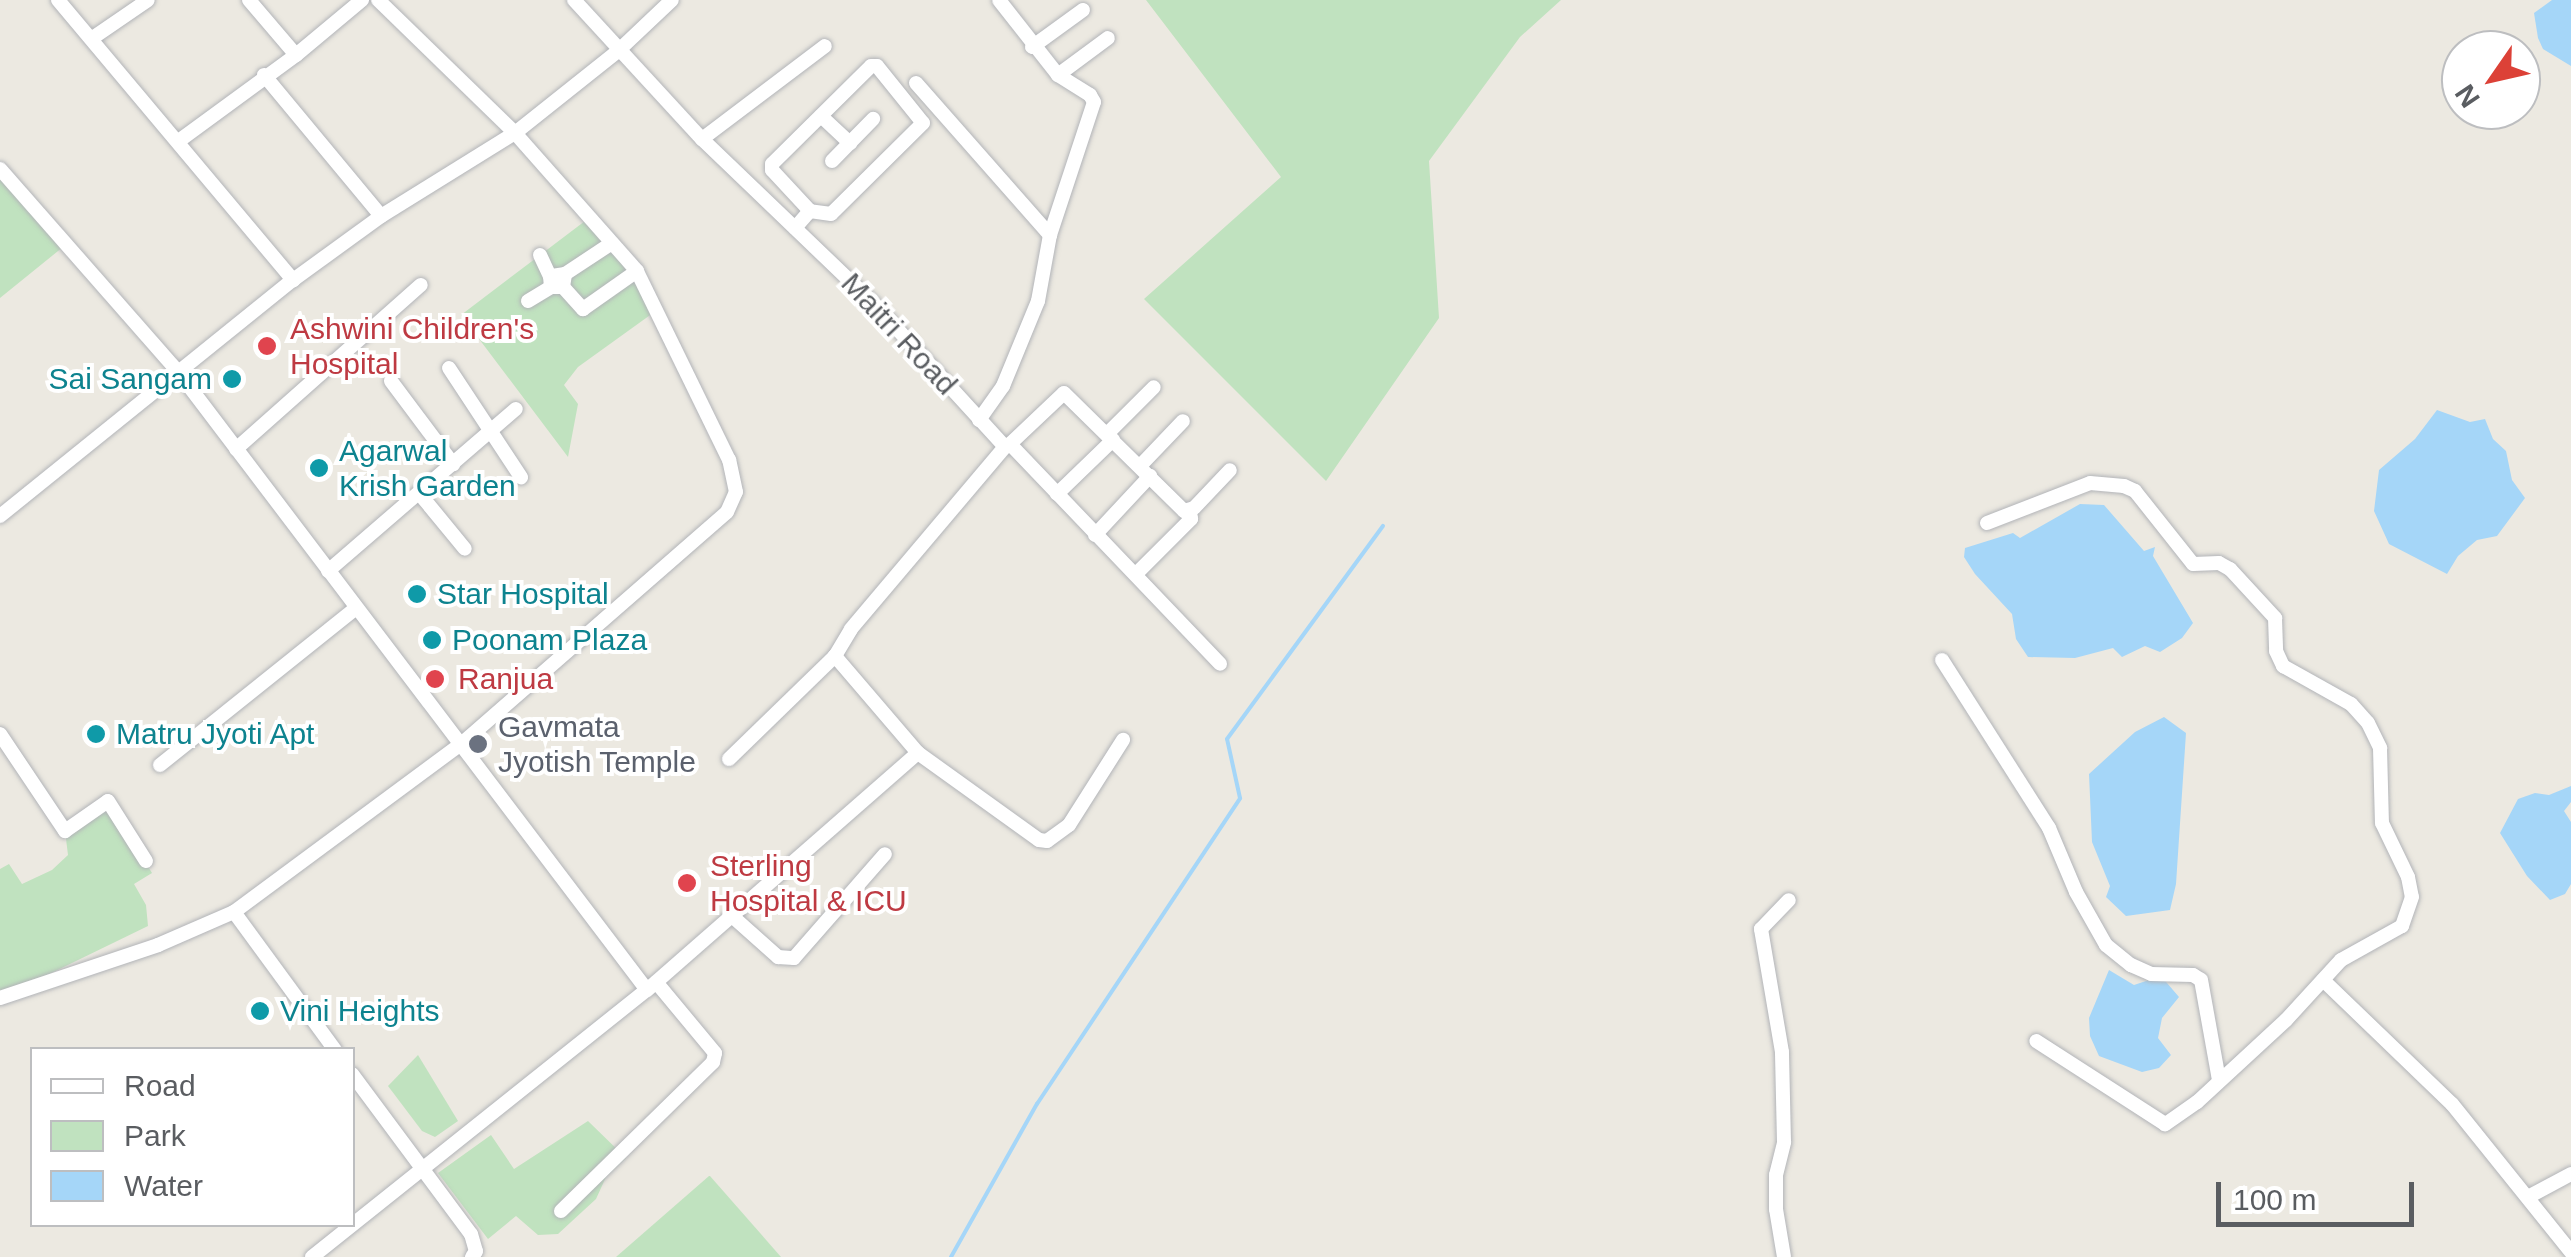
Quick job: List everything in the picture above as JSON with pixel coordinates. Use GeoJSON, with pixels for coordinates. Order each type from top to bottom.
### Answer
{"type":"FeatureCollection","features":[{"type":"Feature","properties":{"kind":"street"},"geometry":{"type":"LineString","coordinates":[[58,0],[180,140],[294,280]]}},
{"type":"Feature","properties":{"kind":"street"},"geometry":{"type":"LineString","coordinates":[[94,38],[148,0]]}},
{"type":"Feature","properties":{"kind":"street"},"geometry":{"type":"LineString","coordinates":[[249,0],[296,56]]}},
{"type":"Feature","properties":{"kind":"street"},"geometry":{"type":"LineString","coordinates":[[180,140],[264,75],[296,56],[362,0]]}},
{"type":"Feature","properties":{"kind":"street"},"geometry":{"type":"LineString","coordinates":[[0,998],[158,945],[234,912],[460,745],[726,512],[736,492],[729,460],[637,271],[515,133],[378,0]]}},
{"type":"Feature","properties":{"kind":"street","name":"Maitri Road"},"geometry":{"type":"LineString","coordinates":[[574,0],[702,139],[879,309],[979,420],[1136,574],[1220,664]]}},
{"type":"Feature","properties":{"kind":"street"},"geometry":{"type":"LineString","coordinates":[[0,516],[294,280],[381,216],[515,133],[618,51],[672,0]]}},
{"type":"Feature","properties":{"kind":"street"},"geometry":{"type":"LineString","coordinates":[[979,420],[1003,386],[1038,302],[1050,235],[1094,102],[1090,95],[1058,75],[999,0]]}},
{"type":"Feature","properties":{"kind":"street"},"geometry":{"type":"LineString","coordinates":[[1032,46],[1083,10]]}},
{"type":"Feature","properties":{"kind":"street"},"geometry":{"type":"LineString","coordinates":[[1058,75],[1108,38]]}},
{"type":"Feature","properties":{"kind":"street"},"geometry":{"type":"LineString","coordinates":[[702,139],[825,46]]}},
{"type":"Feature","properties":{"kind":"street"},"geometry":{"type":"LineString","coordinates":[[871,66],[877,66],[923,123],[831,214],[810,211],[772,170],[772,164],[871,66]]}},
{"type":"Feature","properties":{"kind":"street"},"geometry":{"type":"LineString","coordinates":[[264,75],[381,216]]}},
{"type":"Feature","properties":{"kind":"street"},"geometry":{"type":"LineString","coordinates":[[916,82],[1050,235]]}},
{"type":"Feature","properties":{"kind":"street"},"geometry":{"type":"LineString","coordinates":[[821,116],[850,143]]}},
{"type":"Feature","properties":{"kind":"street"},"geometry":{"type":"LineString","coordinates":[[832,161],[873,120]]}},
{"type":"Feature","properties":{"kind":"street"},"geometry":{"type":"LineString","coordinates":[[0,168],[179,373],[460,745],[652,986],[715,1053],[713,1062],[561,1211]]}},
{"type":"Feature","properties":{"kind":"street"},"geometry":{"type":"LineString","coordinates":[[795,228],[810,211]]}},
{"type":"Feature","properties":{"kind":"street"},"geometry":{"type":"LineString","coordinates":[[528,301],[612,244]]}},
{"type":"Feature","properties":{"kind":"street"},"geometry":{"type":"LineString","coordinates":[[540,256],[583,308],[637,271]]}},
{"type":"Feature","properties":{"kind":"street"},"geometry":{"type":"LineString","coordinates":[[236,449],[421,285]]}},
{"type":"Feature","properties":{"kind":"street"},"geometry":{"type":"LineString","coordinates":[[450,368],[521,477]]}},
{"type":"Feature","properties":{"kind":"street"},"geometry":{"type":"LineString","coordinates":[[391,381],[453,464]]}},
{"type":"Feature","properties":{"kind":"street"},"geometry":{"type":"LineString","coordinates":[[1056,494],[1154,386]]}},
{"type":"Feature","properties":{"kind":"street"},"geometry":{"type":"LineString","coordinates":[[728,760],[834,656],[852,629],[1007,446],[1064,393],[1190,510],[1191,519],[1136,574]]}},
{"type":"Feature","properties":{"kind":"street"},"geometry":{"type":"LineString","coordinates":[[328,571],[516,410]]}},
{"type":"Feature","properties":{"kind":"street"},"geometry":{"type":"LineString","coordinates":[[1094,534],[1183,421]]}},
{"type":"Feature","properties":{"kind":"street"},"geometry":{"type":"LineString","coordinates":[[1190,510],[1230,470]]}},
{"type":"Feature","properties":{"kind":"street"},"geometry":{"type":"LineString","coordinates":[[1988,523],[2090,482],[2135,491],[2194,564],[2224,564],[2276,618],[2276,651],[2283,666],[2351,704],[2368,723],[2380,748],[2382,824],[2408,877],[2412,897],[2402,926],[2341,960],[2219,1080],[2165,1124],[2036,1040]]}},
{"type":"Feature","properties":{"kind":"street"},"geometry":{"type":"LineString","coordinates":[[420,493],[465,549]]}},
{"type":"Feature","properties":{"kind":"street"},"geometry":{"type":"LineString","coordinates":[[160,765],[356,608]]}},
{"type":"Feature","properties":{"kind":"street"},"geometry":{"type":"LineString","coordinates":[[834,656],[918,752],[1039,840],[1048,840],[1070,825],[1123,740]]}},
{"type":"Feature","properties":{"kind":"street"},"geometry":{"type":"LineString","coordinates":[[1942,660],[2049,828],[2076,892],[2106,945],[2117,956],[2152,974],[2193,975],[2201,980],[2219,1080]]}},
{"type":"Feature","properties":{"kind":"street"},"geometry":{"type":"LineString","coordinates":[[0,734],[65,832],[108,801],[146,860]]}},
{"type":"Feature","properties":{"kind":"street"},"geometry":{"type":"LineString","coordinates":[[355,1223],[652,986],[918,752]]}},
{"type":"Feature","properties":{"kind":"street"},"geometry":{"type":"LineString","coordinates":[[732,916],[778,957],[794,958],[885,854]]}},
{"type":"Feature","properties":{"kind":"street"},"geometry":{"type":"LineString","coordinates":[[1784,1257],[1776,1209],[1776,1175],[1784,1142],[1782,1052],[1762,929],[1789,900]]}},
{"type":"Feature","properties":{"kind":"street"},"geometry":{"type":"LineString","coordinates":[[234,912],[333,1047]]}},
{"type":"Feature","properties":{"kind":"street"},"geometry":{"type":"LineString","coordinates":[[2322,980],[2452,1104],[2571,1252]]}},
{"type":"Feature","properties":{"kind":"street"},"geometry":{"type":"LineString","coordinates":[[355,1078],[471,1234],[476,1251],[472,1257]]}},
{"type":"Feature","properties":{"kind":"street"},"geometry":{"type":"LineString","coordinates":[[2528,1198],[2571,1174]]}},
{"type":"Feature","properties":{"kind":"street"},"geometry":{"type":"LineString","coordinates":[[312,1257],[350,1227]]}},
{"type":"Feature","properties":{"kind":"green space"},"geometry":{"type":"Polygon","coordinates":[[[1146,0],[1561,0],[1520,37],[1429,161],[1439,318],[1326,481],[1144,299],[1281,177],[1146,0]]]}},
{"type":"Feature","properties":{"kind":"green space"},"geometry":{"type":"Polygon","coordinates":[[[0,175],[63,247],[0,298],[0,175]]]}},
{"type":"Feature","properties":{"kind":"green space"},"geometry":{"type":"Polygon","coordinates":[[[585,221],[631,273],[653,313],[578,367],[564,385],[578,404],[568,457],[461,315],[585,221]]]}},
{"type":"Feature","properties":{"kind":"green space"},"geometry":{"type":"Polygon","coordinates":[[[108,801],[152,873],[134,884],[146,905],[148,926],[0,998],[0,869],[9,864],[22,884],[52,870],[68,855],[65,831],[108,801]]]}},
{"type":"Feature","properties":{"kind":"green space"},"geometry":{"type":"Polygon","coordinates":[[[418,1055],[458,1121],[435,1137],[422,1131],[388,1086],[418,1055]]]}},
{"type":"Feature","properties":{"kind":"green space"},"geometry":{"type":"Polygon","coordinates":[[[588,1121],[626,1158],[606,1177],[596,1199],[558,1234],[538,1235],[516,1216],[488,1239],[438,1173],[491,1135],[514,1169],[588,1121]]]}},
{"type":"Feature","properties":{"kind":"green space"},"geometry":{"type":"Polygon","coordinates":[[[709,1176],[781,1257],[616,1257],[709,1176]]]}},
{"type":"Feature","properties":{"kind":"water"},"geometry":{"type":"Polygon","coordinates":[[[2552,0],[2571,0],[2571,66],[2543,49],[2534,13],[2552,0]]]}},
{"type":"Feature","properties":{"kind":"water"},"geometry":{"type":"Polygon","coordinates":[[[2437,410],[2470,422],[2485,419],[2493,439],[2506,451],[2512,480],[2525,498],[2497,536],[2477,540],[2458,556],[2447,574],[2389,544],[2374,511],[2379,470],[2415,439],[2437,410]]]}},
{"type":"Feature","properties":{"kind":"water"},"geometry":{"type":"Polygon","coordinates":[[[2080,504],[2104,505],[2144,551],[2155,547],[2153,556],[2193,623],[2182,638],[2160,652],[2145,646],[2122,657],[2113,648],[2075,658],[2028,657],[2016,639],[2012,614],[1975,574],[1964,557],[1965,548],[2013,533],[2020,538],[2080,504]]]}},
{"type":"Feature","properties":{"kind":"water"},"geometry":{"type":"Polygon","coordinates":[[[2164,717],[2186,733],[2176,884],[2170,910],[2126,916],[2106,897],[2110,886],[2092,842],[2089,774],[2135,732],[2164,717]]]}},
{"type":"Feature","properties":{"kind":"water"},"geometry":{"type":"Polygon","coordinates":[[[2571,786],[2571,802],[2564,811],[2571,822],[2571,884],[2565,894],[2550,900],[2527,876],[2500,833],[2518,799],[2535,793],[2549,795],[2571,786]]]}},
{"type":"Feature","properties":{"kind":"water"},"geometry":{"type":"Polygon","coordinates":[[[2109,970],[2134,985],[2161,976],[2179,997],[2162,1018],[2158,1038],[2171,1055],[2159,1068],[2142,1072],[2099,1056],[2090,1036],[2089,1018],[2109,970]]]}},
{"type":"Feature","properties":{"kind":"waterway"},"geometry":{"type":"LineString","coordinates":[[951,1257],[1037,1104],[1240,798],[1227,739],[1383,526]]}},
{"type":"Feature","properties":{"kind":"place","name":"Ashwini Children's Hospital"},"geometry":{"type":"Point","coordinates":[267,346]}},
{"type":"Feature","properties":{"kind":"place","name":"Sai Sangam"},"geometry":{"type":"Point","coordinates":[232,379]}},
{"type":"Feature","properties":{"kind":"place","name":"Agarwal Krish Garden"},"geometry":{"type":"Point","coordinates":[319,468]}},
{"type":"Feature","properties":{"kind":"place","name":"Star Hospital"},"geometry":{"type":"Point","coordinates":[417,594]}},
{"type":"Feature","properties":{"kind":"place","name":"Poonam Plaza"},"geometry":{"type":"Point","coordinates":[432,640]}},
{"type":"Feature","properties":{"kind":"place","name":"Ranjua"},"geometry":{"type":"Point","coordinates":[435,679]}},
{"type":"Feature","properties":{"kind":"place","name":"Matru Jyoti Apt"},"geometry":{"type":"Point","coordinates":[96,734]}},
{"type":"Feature","properties":{"kind":"place","name":"Gavmata Jyotish Temple"},"geometry":{"type":"Point","coordinates":[478,744]}},
{"type":"Feature","properties":{"kind":"place","name":"Sterling Hospital & ICU"},"geometry":{"type":"Point","coordinates":[687,883]}},
{"type":"Feature","properties":{"kind":"place","name":"Vini Heights"},"geometry":{"type":"Point","coordinates":[260,1011]}}]}
